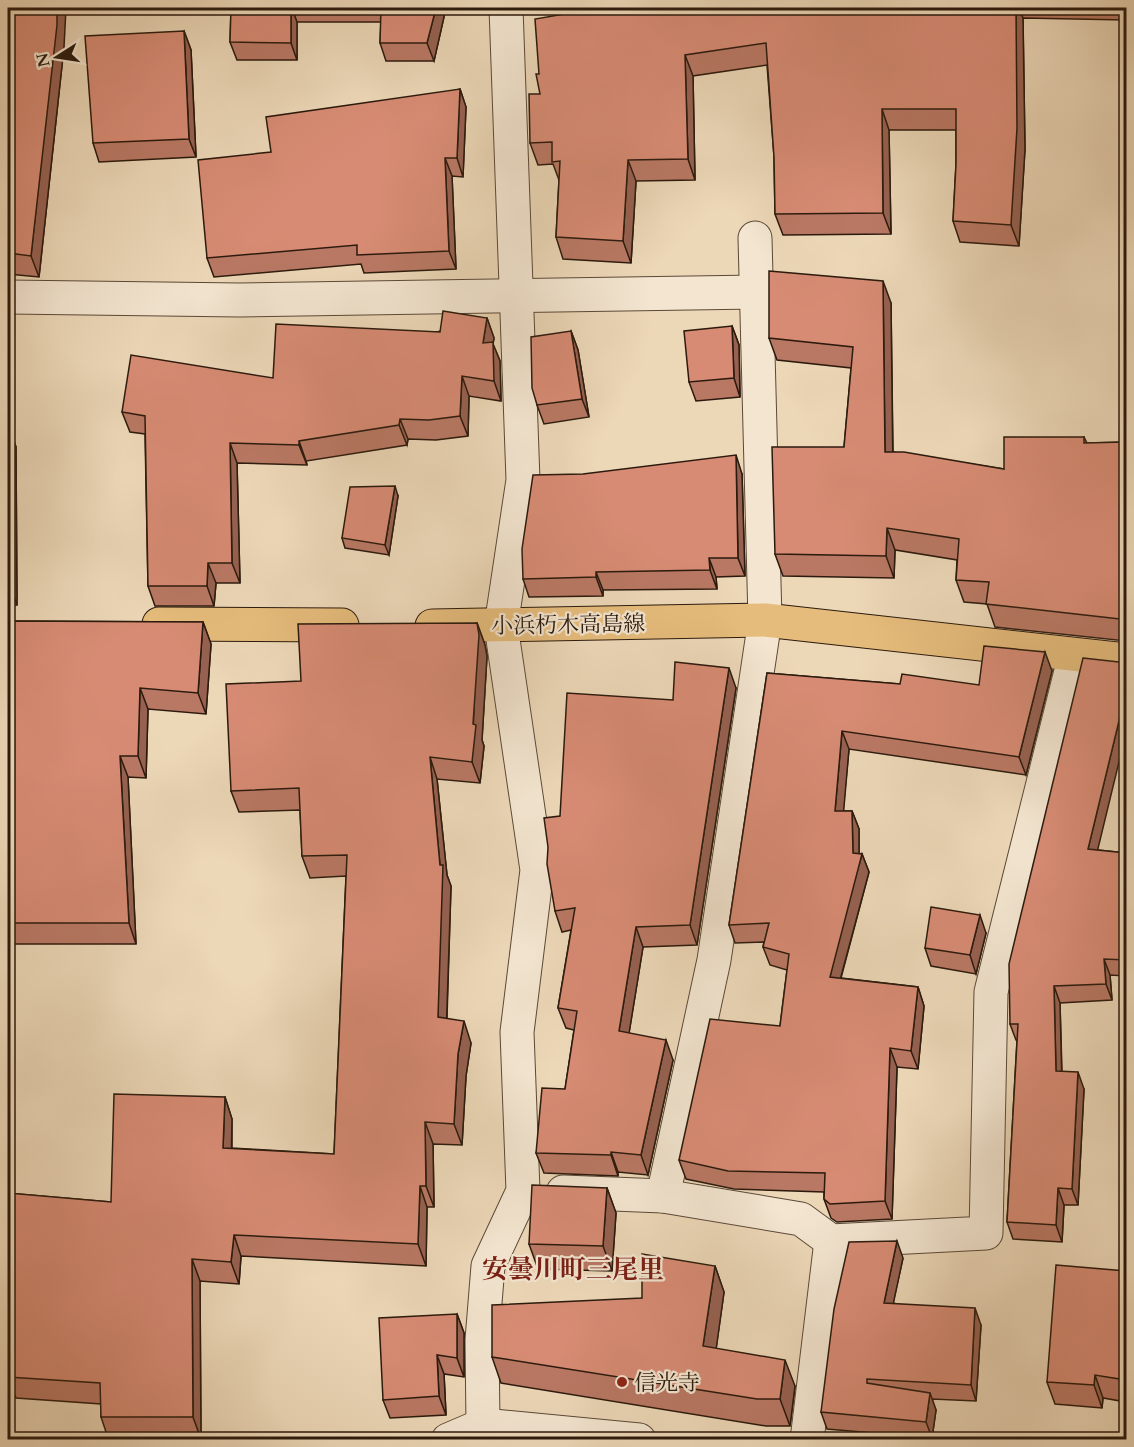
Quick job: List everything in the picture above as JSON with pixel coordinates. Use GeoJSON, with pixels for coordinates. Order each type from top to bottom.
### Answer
{"type":"FeatureCollection","features":[{"type":"Feature","properties":{"kind":"main road","name":"小浜朽木高島線"},"geometry":{"type":"LineString","coordinates":[[407,626],[765,620],[1126,660]]}},
{"type":"Feature","properties":{"kind":"main road"},"geometry":{"type":"LineString","coordinates":[[125,624],[372,625]]}},
{"type":"Feature","properties":{"kind":"street"},"geometry":{"type":"LineString","coordinates":[[483,1425],[482,1340],[488,1266],[523,1191],[517,1032],[537,870],[501,626],[523,480],[506,8]]}},
{"type":"Feature","properties":{"kind":"street"},"geometry":{"type":"LineString","coordinates":[[663,1196],[714,960],[765,620],[755,238]]}},
{"type":"Feature","properties":{"kind":"street"},"geometry":{"type":"LineString","coordinates":[[8,297],[240,300],[757,292]]}},
{"type":"Feature","properties":{"kind":"street"},"geometry":{"type":"LineString","coordinates":[[523,1191],[663,1196],[801,1219],[831,1241],[986,1233],[992,992],[1075,655]]}},
{"type":"Feature","properties":{"kind":"street"},"geometry":{"type":"LineString","coordinates":[[807,1440],[831,1241]]}},
{"type":"Feature","properties":{"kind":"street"},"geometry":{"type":"LineString","coordinates":[[448,1440],[483,1425],[639,1440]]}},
{"type":"Feature","properties":{"kind":"building"},"geometry":{"type":"Polygon","coordinates":[[[8,8],[57,8],[31,256],[8,253],[8,8]]]}},
{"type":"Feature","properties":{"kind":"building"},"geometry":{"type":"Polygon","coordinates":[[[231,8],[291,8],[291,43],[230,42],[231,8]]]}},
{"type":"Feature","properties":{"kind":"building"},"geometry":{"type":"Polygon","coordinates":[[[381,8],[436,8],[427,43],[380,43],[381,8]]]}},
{"type":"Feature","properties":{"kind":"building"},"geometry":{"type":"Polygon","coordinates":[[[599,8],[1016,8],[1017,128],[1011,225],[953,221],[956,109],[882,109],[883,213],[775,214],[774,157],[766,43],[685,55],[688,159],[628,160],[623,241],[556,237],[560,161],[552,162],[552,142],[530,143],[529,94],[540,94],[536,74],[539,74],[535,19],[599,8]]]}},
{"type":"Feature","properties":{"kind":"building"},"geometry":{"type":"Polygon","coordinates":[[[184,31],[189,139],[93,143],[85,36],[184,31]]]}},
{"type":"Feature","properties":{"kind":"building"},"geometry":{"type":"Polygon","coordinates":[[[460,89],[457,158],[445,158],[449,251],[357,255],[357,245],[207,258],[198,160],[271,152],[266,117],[460,89]]]}},
{"type":"Feature","properties":{"kind":"building"},"geometry":{"type":"Polygon","coordinates":[[[769,271],[883,281],[885,452],[904,452],[1004,469],[1004,437],[1084,437],[1084,443],[1126,442],[1126,622],[1120,619],[986,604],[989,582],[956,580],[959,539],[887,528],[886,556],[775,554],[772,447],[844,447],[853,347],[769,338],[769,271]]]}},
{"type":"Feature","properties":{"kind":"building"},"geometry":{"type":"Polygon","coordinates":[[[443,311],[487,318],[483,343],[493,342],[494,381],[462,376],[460,416],[429,420],[400,419],[399,425],[299,441],[299,445],[230,443],[232,563],[208,563],[207,586],[148,586],[145,416],[122,412],[131,355],[273,378],[276,324],[440,332],[443,311]]]}},
{"type":"Feature","properties":{"kind":"building"},"geometry":{"type":"Polygon","coordinates":[[[732,326],[734,378],[689,382],[684,331],[732,326]]]}},
{"type":"Feature","properties":{"kind":"building"},"geometry":{"type":"Polygon","coordinates":[[[571,331],[582,399],[537,405],[532,388],[531,337],[571,331]]]}},
{"type":"Feature","properties":{"kind":"building"},"geometry":{"type":"Polygon","coordinates":[[[8,425],[9,584],[8,584],[8,425]]]}},
{"type":"Feature","properties":{"kind":"building"},"geometry":{"type":"Polygon","coordinates":[[[736,455],[738,558],[709,558],[710,570],[596,572],[596,577],[523,579],[522,549],[533,475],[583,474],[736,455]]]}},
{"type":"Feature","properties":{"kind":"building"},"geometry":{"type":"Polygon","coordinates":[[[395,486],[385,545],[342,538],[350,487],[395,486]]]}},
{"type":"Feature","properties":{"kind":"building"},"geometry":{"type":"Polygon","coordinates":[[[8,621],[203,622],[198,693],[140,688],[138,756],[120,756],[129,923],[8,923],[8,621]]]}},
{"type":"Feature","properties":{"kind":"building"},"geometry":{"type":"Polygon","coordinates":[[[477,623],[479,635],[473,724],[476,725],[472,762],[430,757],[440,865],[443,865],[438,1017],[464,1021],[458,1054],[454,1124],[425,1122],[426,1186],[420,1186],[418,1244],[234,1235],[231,1262],[192,1259],[193,1417],[101,1417],[100,1383],[8,1377],[10,1339],[8,1339],[8,1193],[111,1202],[114,1094],[225,1097],[223,1148],[334,1154],[347,855],[302,856],[299,788],[231,791],[226,684],[301,681],[298,624],[477,623]]]}},
{"type":"Feature","properties":{"kind":"building"},"geometry":{"type":"Polygon","coordinates":[[[984,646],[1045,652],[1019,757],[842,731],[835,811],[852,811],[853,853],[862,854],[830,977],[918,987],[911,1051],[890,1048],[885,1201],[830,1204],[824,1199],[825,1173],[728,1171],[679,1160],[710,1019],[780,1026],[789,954],[763,947],[769,923],[729,925],[767,673],[900,684],[902,674],[979,685],[984,646]]]}},
{"type":"Feature","properties":{"kind":"building"},"geometry":{"type":"Polygon","coordinates":[[[1083,658],[1126,661],[1126,692],[1088,849],[1126,853],[1126,960],[1104,959],[1106,984],[1054,986],[1056,1071],[1078,1072],[1072,1189],[1058,1188],[1056,1225],[1007,1222],[1018,1024],[1010,1024],[1009,964],[1083,658]]]}},
{"type":"Feature","properties":{"kind":"building"},"geometry":{"type":"Polygon","coordinates":[[[675,662],[729,668],[690,925],[636,927],[619,1031],[666,1040],[641,1155],[611,1152],[611,1155],[536,1153],[542,1088],[565,1089],[577,1011],[558,1008],[575,908],[555,911],[547,864],[548,847],[544,818],[560,816],[567,693],[673,700],[675,662]]]}},
{"type":"Feature","properties":{"kind":"building"},"geometry":{"type":"Polygon","coordinates":[[[931,907],[980,915],[970,955],[925,948],[931,907]]]}},
{"type":"Feature","properties":{"kind":"building"},"geometry":{"type":"Polygon","coordinates":[[[532,1185],[607,1188],[603,1246],[529,1244],[532,1185]]]}},
{"type":"Feature","properties":{"kind":"building"},"geometry":{"type":"Polygon","coordinates":[[[897,1241],[884,1303],[975,1308],[971,1385],[867,1379],[867,1383],[930,1393],[926,1422],[821,1412],[834,1309],[849,1242],[897,1241]]]}},
{"type":"Feature","properties":{"kind":"building"},"geometry":{"type":"Polygon","coordinates":[[[642,1254],[715,1266],[703,1346],[785,1360],[780,1399],[757,1399],[492,1357],[492,1305],[642,1298],[642,1254]]]}},
{"type":"Feature","properties":{"kind":"building"},"geometry":{"type":"Polygon","coordinates":[[[1056,1265],[1126,1271],[1126,1380],[1095,1375],[1094,1385],[1047,1382],[1056,1265]]]}},
{"type":"Feature","properties":{"kind":"building"},"geometry":{"type":"Polygon","coordinates":[[[457,1314],[457,1358],[437,1355],[439,1396],[383,1400],[379,1318],[457,1314]]]}},
{"type":"Feature","properties":{"kind":"place","name":"信光寺"},"geometry":{"type":"Point","coordinates":[622,1382]}},
{"type":"Feature","properties":{"kind":"district","name":"安曇川町三尾里"},"geometry":{"type":"Point","coordinates":[573,1269]}}]}
